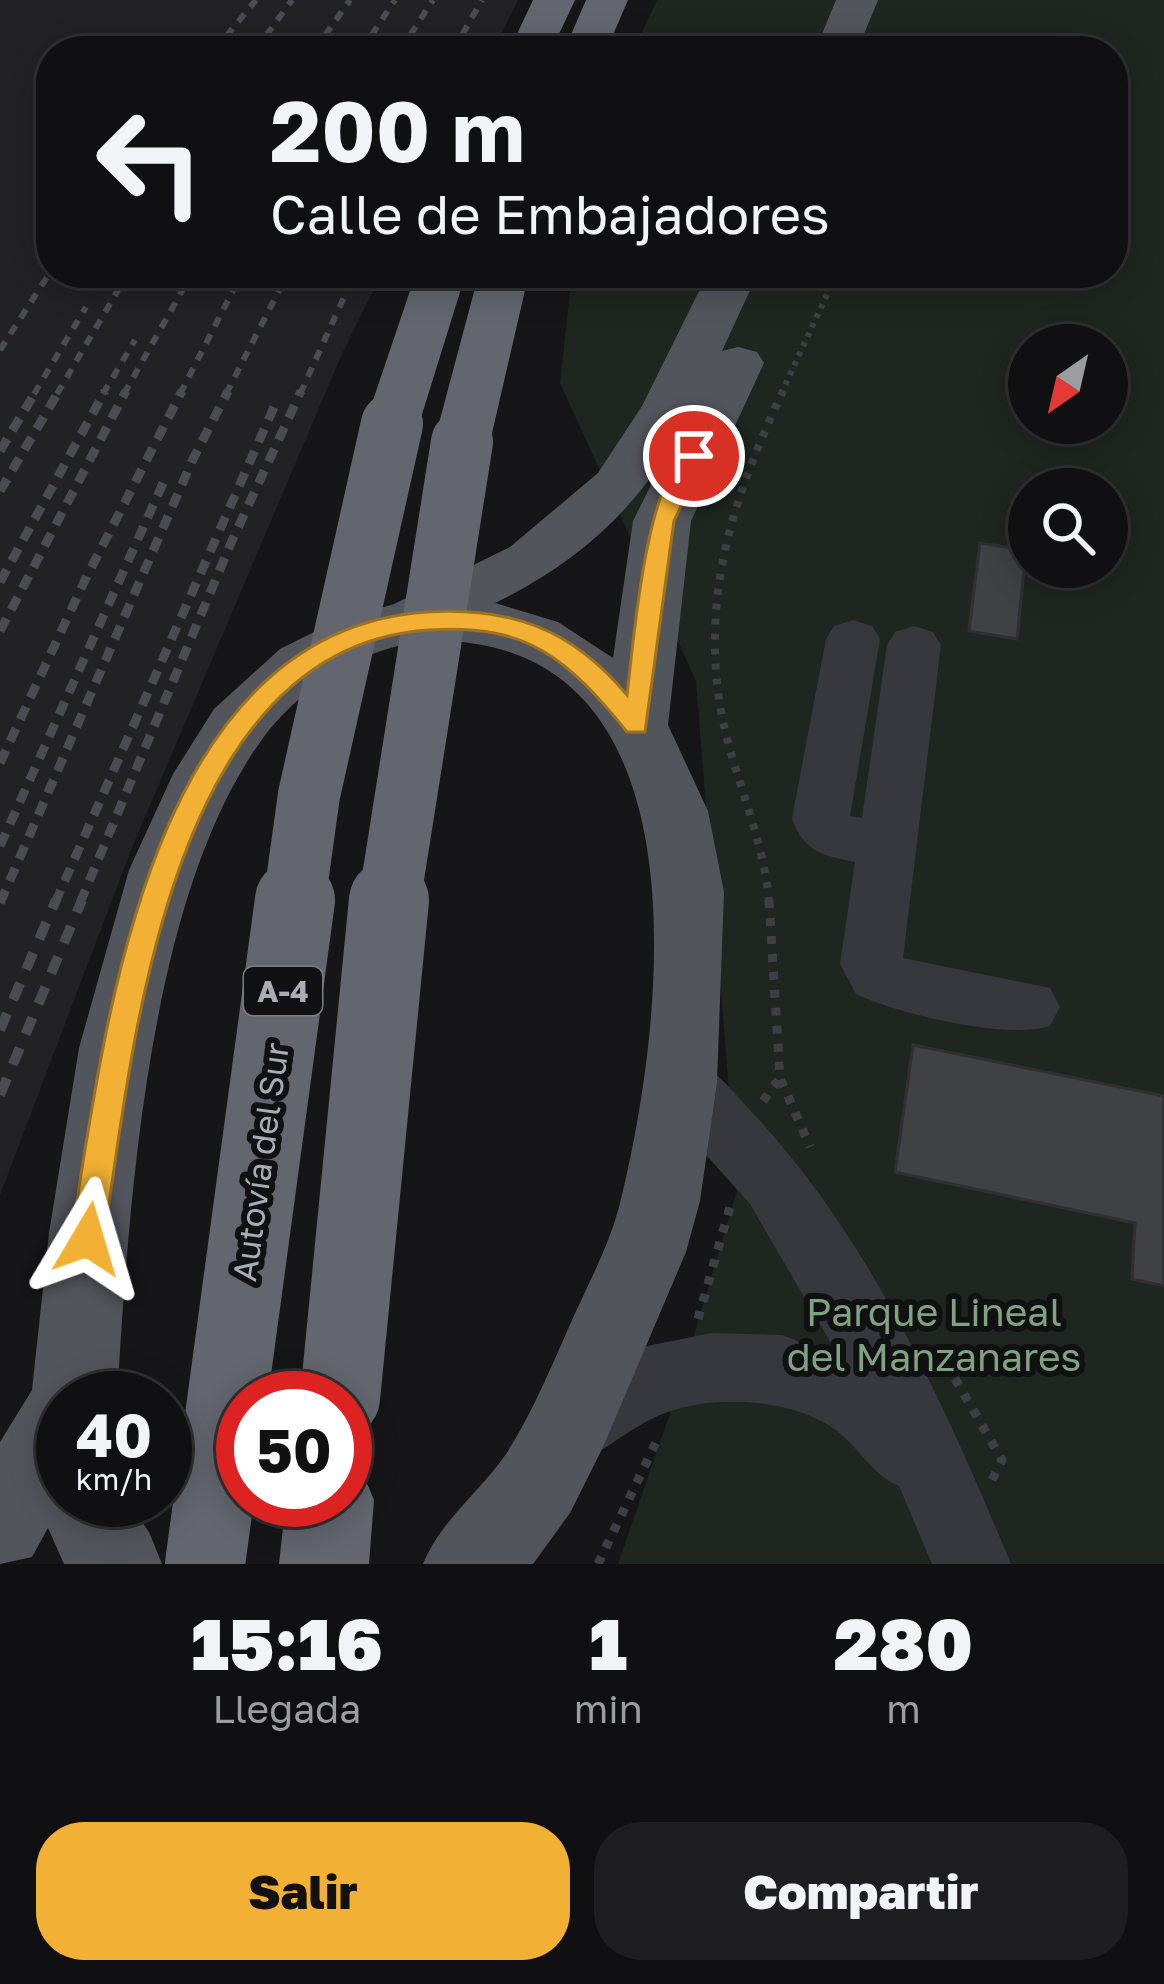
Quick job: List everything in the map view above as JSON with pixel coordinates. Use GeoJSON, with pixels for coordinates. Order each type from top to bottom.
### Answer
{"type":"FeatureCollection","features":[{"type":"Feature","properties":{"kind":"highway"},"geometry":{"type":"LineString","coordinates":[[537,36],[554,0]]}},
{"type":"Feature","properties":{"kind":"highway"},"geometry":{"type":"LineString","coordinates":[[591,36],[607,0]]}},
{"type":"Feature","properties":{"kind":"highway","name":"Autovía del Sur"},"geometry":{"type":"LineString","coordinates":[[205,1564],[309,795],[392,424],[436,288]]}},
{"type":"Feature","properties":{"kind":"highway"},"geometry":{"type":"LineString","coordinates":[[343,1371],[392,870],[462,442],[500,288]]}},
{"type":"Feature","properties":{"kind":"highway"},"geometry":{"type":"LineString","coordinates":[[324,1564],[327,1527]]}},
{"type":"Feature","properties":{"kind":"main road"},"geometry":{"type":"LineString","coordinates":[[842,36],[857,0]]}},
{"type":"Feature","properties":{"kind":"main road"},"geometry":{"type":"LineString","coordinates":[[880,36],[895,0]]}},
{"type":"Feature","properties":{"kind":"main road"},"geometry":{"type":"LineString","coordinates":[[76,1371],[86,1254],[113,1070],[155,903],[183,820],[236,727],[277,682],[332,646],[402,622],[531,561],[618,486],[670,406],[726,288]]}},
{"type":"Feature","properties":{"kind":"main road"},"geometry":{"type":"LineString","coordinates":[[636,725],[662,521],[771,288]]}},
{"type":"Feature","properties":{"kind":"main road"},"geometry":{"type":"LineString","coordinates":[[402,622],[483,620],[560,646],[598,678],[636,725],[667,788],[686,859],[690,937],[680,1080],[653,1232],[564,1433],[517,1516],[469,1564]]}},
{"type":"Feature","properties":{"kind":"main road"},"geometry":{"type":"LineString","coordinates":[[0,1525],[36,1464]]}},
{"type":"Feature","properties":{"kind":"main road"},"geometry":{"type":"LineString","coordinates":[[93,1527],[117,1564]]}},
{"type":"Feature","properties":{"kind":"lane"},"geometry":{"type":"LineString","coordinates":[[853,639],[821,818],[824,828],[834,835],[887,846]]}},
{"type":"Feature","properties":{"kind":"lane"},"geometry":{"type":"LineString","coordinates":[[914,645],[871,964],[878,976],[1028,1007]]}},
{"type":"Feature","properties":{"kind":"lane"},"geometry":{"type":"LineString","coordinates":[[680,1080],[774,1182],[883,1364],[952,1518]]}},
{"type":"Feature","properties":{"kind":"lane"},"geometry":{"type":"LineString","coordinates":[[564,1433],[647,1382],[712,1368],[782,1370],[858,1401],[952,1518]]}},
{"type":"Feature","properties":{"kind":"path"},"geometry":{"type":"LineString","coordinates":[[819,1162],[780,1078],[767,873],[719,700],[715,584],[747,468],[830,288]]}},
{"type":"Feature","properties":{"kind":"path"},"geometry":{"type":"LineString","coordinates":[[945,1362],[1002,1460],[983,1498],[952,1518]]}},
{"type":"Feature","properties":{"kind":"shaded area"},"geometry":{"type":"Polygon","coordinates":[[[0,0],[518,0],[500,36],[36,36],[36,288],[375,288],[342,354],[131,850],[0,1195],[0,0]]]}},
{"type":"Feature","properties":{"kind":"green space","name":"Parque Lineal del Manzanares"},"geometry":{"type":"Polygon","coordinates":[[[657,0],[1164,0],[1164,1564],[618,1564],[675,1399],[737,1191],[696,681],[560,383],[570,288],[1128,288],[1128,36],[640,36],[657,0]]]}},
{"type":"Feature","properties":{"kind":"building"},"geometry":{"type":"Polygon","coordinates":[[[980,543],[1008,547],[1008,588],[1022,588],[1017,639],[969,631],[980,543]]]}},
{"type":"Feature","properties":{"kind":"building"},"geometry":{"type":"Polygon","coordinates":[[[913,1045],[1164,1096],[1164,1286],[1132,1279],[1135,1223],[895,1172],[913,1045]]]}},
{"type":"Feature","properties":{"kind":"railway"},"geometry":{"type":"LineString","coordinates":[[226,36],[256,0]]}},
{"type":"Feature","properties":{"kind":"railway"},"geometry":{"type":"LineString","coordinates":[[266,36],[292,0]]}},
{"type":"Feature","properties":{"kind":"railway"},"geometry":{"type":"LineString","coordinates":[[325,36],[350,0]]}},
{"type":"Feature","properties":{"kind":"railway"},"geometry":{"type":"LineString","coordinates":[[371,36],[395,0]]}},
{"type":"Feature","properties":{"kind":"railway"},"geometry":{"type":"LineString","coordinates":[[410,36],[433,0]]}},
{"type":"Feature","properties":{"kind":"railway"},"geometry":{"type":"LineString","coordinates":[[462,36],[482,0]]}},
{"type":"Feature","properties":{"kind":"railway"},"geometry":{"type":"LineString","coordinates":[[0,350],[40,288]]}},
{"type":"Feature","properties":{"kind":"railway"},"geometry":{"type":"LineString","coordinates":[[57,394],[119,288]]}},
{"type":"Feature","properties":{"kind":"railway"},"geometry":{"type":"LineString","coordinates":[[124,394],[184,288]]}},
{"type":"Feature","properties":{"kind":"railway"},"geometry":{"type":"LineString","coordinates":[[180,394],[234,288]]}},
{"type":"Feature","properties":{"kind":"railway"},"geometry":{"type":"LineString","coordinates":[[226,394],[280,288]]}},
{"type":"Feature","properties":{"kind":"railway"},"geometry":{"type":"LineString","coordinates":[[300,394],[348,288]]}},
{"type":"Feature","properties":{"kind":"railway"},"geometry":{"type":"LineString","coordinates":[[34,394],[86,307]]}},
{"type":"Feature","properties":{"kind":"railway"},"geometry":{"type":"LineString","coordinates":[[103,394],[135,340]]}},
{"type":"Feature","properties":{"kind":"railway"},"geometry":{"type":"LineString","coordinates":[[0,451],[36,391]]}},
{"type":"Feature","properties":{"kind":"railway"},"geometry":{"type":"LineString","coordinates":[[0,491],[59,391]]}},
{"type":"Feature","properties":{"kind":"railway"},"geometry":{"type":"LineString","coordinates":[[0,582],[105,391]]}},
{"type":"Feature","properties":{"kind":"railway"},"geometry":{"type":"LineString","coordinates":[[0,631],[126,391]]}},
{"type":"Feature","properties":{"kind":"railway"},"geometry":{"type":"LineString","coordinates":[[0,763],[86,578],[182,391]]}},
{"type":"Feature","properties":{"kind":"railway"},"geometry":{"type":"LineString","coordinates":[[0,903],[193,459],[228,391]]}},
{"type":"Feature","properties":{"kind":"railway"},"geometry":{"type":"LineString","coordinates":[[80,903],[231,543],[301,391]]}},
{"type":"Feature","properties":{"kind":"railway"},"geometry":{"type":"LineString","coordinates":[[55,903],[278,398]]}},
{"type":"Feature","properties":{"kind":"railway"},"geometry":{"type":"LineString","coordinates":[[0,846],[164,481]]}},
{"type":"Feature","properties":{"kind":"railway"},"geometry":{"type":"LineString","coordinates":[[0,1030],[56,900]]}},
{"type":"Feature","properties":{"kind":"railway"},"geometry":{"type":"LineString","coordinates":[[0,1095],[82,900]]}},
{"type":"Feature","properties":{"kind":"route"},"geometry":{"type":"LineString","coordinates":[[88,1239],[113,1070],[155,903],[183,820],[236,727],[277,682],[332,646],[402,622],[430,619],[506,624],[560,646],[598,678],[636,725],[662,521],[694,456]]}}]}
